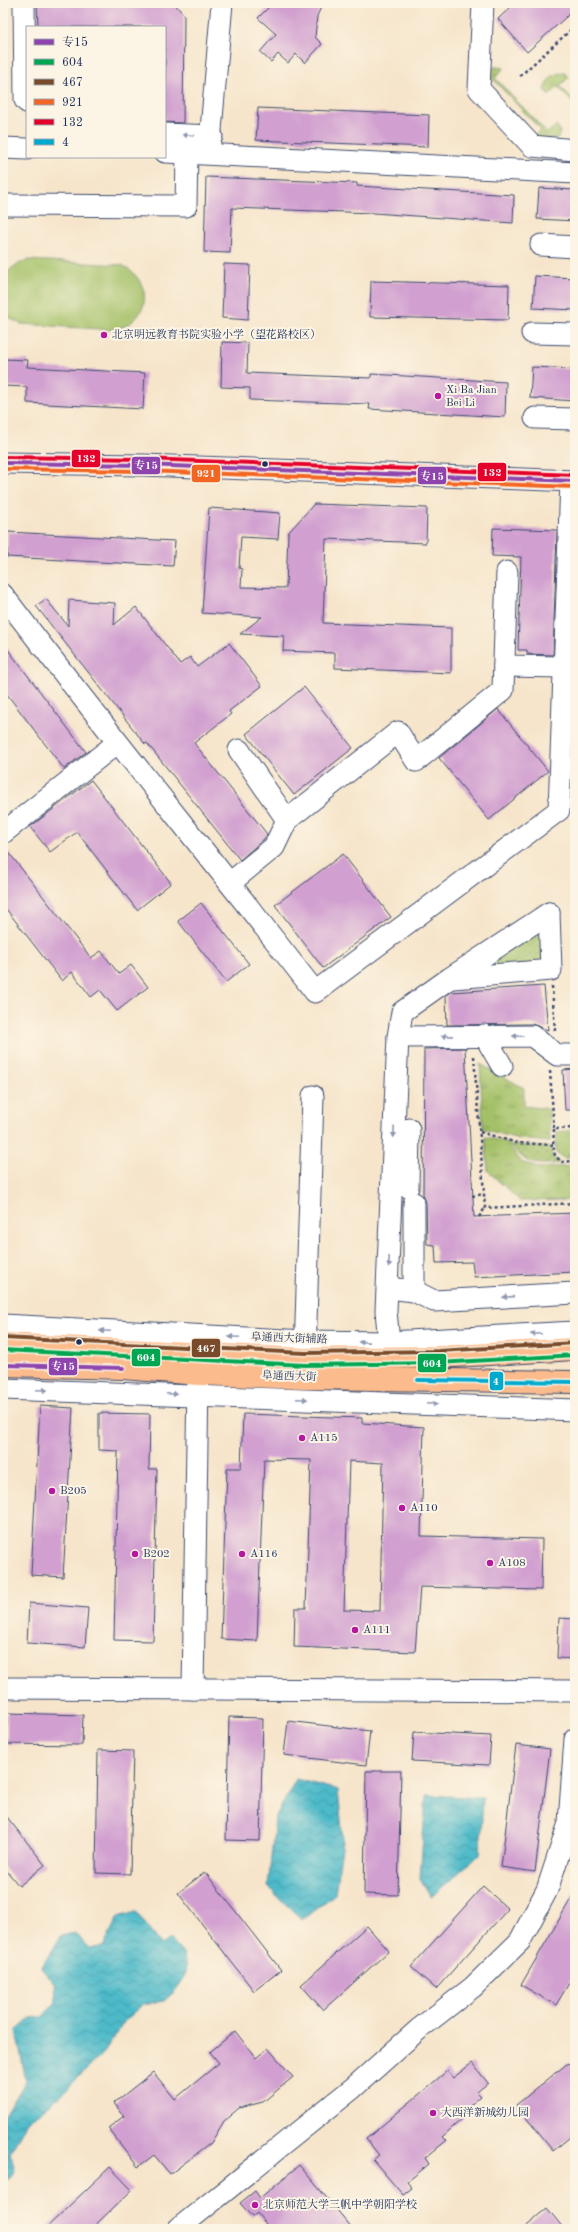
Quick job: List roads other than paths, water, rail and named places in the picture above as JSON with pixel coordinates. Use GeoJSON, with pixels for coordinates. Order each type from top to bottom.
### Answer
{"type":"FeatureCollection","features":[{"type":"Feature","properties":{"kind":"main road","name":"阜通西大街"},"geometry":{"type":"LineString","coordinates":[[3,1344],[305,1359],[575,1382]]}},
{"type":"Feature","properties":{"kind":"main road","name":"阜通西大街"},"geometry":{"type":"LineString","coordinates":[[3,1365],[124,1368],[198,1385],[305,1359],[438,1357],[575,1349]]}},
{"type":"Feature","properties":{"kind":"street"},"geometry":{"type":"LineString","coordinates":[[24,3],[26,101]]}},
{"type":"Feature","properties":{"kind":"street"},"geometry":{"type":"LineString","coordinates":[[210,144],[222,3]]}},
{"type":"Feature","properties":{"kind":"street"},"geometry":{"type":"LineString","coordinates":[[483,3],[479,89],[532,146],[575,150]]}},
{"type":"Feature","properties":{"kind":"street"},"geometry":{"type":"LineString","coordinates":[[166,134],[210,144],[575,173]]}},
{"type":"Feature","properties":{"kind":"street"},"geometry":{"type":"LineString","coordinates":[[166,152],[188,153],[210,144]]}},
{"type":"Feature","properties":{"kind":"street"},"geometry":{"type":"LineString","coordinates":[[3,148],[26,149]]}},
{"type":"Feature","properties":{"kind":"street"},"geometry":{"type":"LineString","coordinates":[[3,205],[186,206],[188,153]]}},
{"type":"Feature","properties":{"kind":"street"},"geometry":{"type":"LineString","coordinates":[[541,246],[575,247]]}},
{"type":"Feature","properties":{"kind":"street"},"geometry":{"type":"LineString","coordinates":[[532,333],[575,334]]}},
{"type":"Feature","properties":{"kind":"street"},"geometry":{"type":"LineString","coordinates":[[535,418],[575,419]]}},
{"type":"Feature","properties":{"kind":"street"},"geometry":{"type":"LineString","coordinates":[[3,463],[143,465],[573,481],[559,810],[315,992],[4,599]]}},
{"type":"Feature","properties":{"kind":"street"},"geometry":{"type":"LineString","coordinates":[[230,883],[274,847],[287,820],[398,732],[416,761],[503,690],[507,572]]}},
{"type":"Feature","properties":{"kind":"street"},"geometry":{"type":"LineString","coordinates":[[504,666],[564,667]]}},
{"type":"Feature","properties":{"kind":"street"},"geometry":{"type":"LineString","coordinates":[[3,833],[117,743]]}},
{"type":"Feature","properties":{"kind":"street"},"geometry":{"type":"LineString","coordinates":[[239,750],[287,820]]}},
{"type":"Feature","properties":{"kind":"street"},"geometry":{"type":"LineString","coordinates":[[414,1291],[402,1012],[450,978],[549,913],[551,970],[450,978]]}},
{"type":"Feature","properties":{"kind":"street"},"geometry":{"type":"LineString","coordinates":[[404,1037],[478,1035],[532,1036],[560,1053]]}},
{"type":"Feature","properties":{"kind":"street"},"geometry":{"type":"LineString","coordinates":[[478,1035],[502,1066]]}},
{"type":"Feature","properties":{"kind":"street"},"geometry":{"type":"LineString","coordinates":[[389,1342],[386,1311],[404,1037]]}},
{"type":"Feature","properties":{"kind":"street"},"geometry":{"type":"LineString","coordinates":[[305,1359],[313,1096]]}},
{"type":"Feature","properties":{"kind":"street"},"geometry":{"type":"LineString","coordinates":[[388,1288],[414,1291],[434,1301],[575,1293]]}},
{"type":"Feature","properties":{"kind":"street","name":"阜通西大街辅路"},"geometry":{"type":"LineString","coordinates":[[3,1326],[305,1359],[389,1342],[575,1332]]}},
{"type":"Feature","properties":{"kind":"street"},"geometry":{"type":"LineString","coordinates":[[3,1388],[198,1385],[575,1410]]}},
{"type":"Feature","properties":{"kind":"street"},"geometry":{"type":"LineString","coordinates":[[193,1689],[198,1385]]}},
{"type":"Feature","properties":{"kind":"street"},"geometry":{"type":"LineString","coordinates":[[3,1688],[575,1691]]}},
{"type":"Feature","properties":{"kind":"street"},"geometry":{"type":"LineString","coordinates":[[178,2229],[354,2088],[419,2029],[472,1987],[520,1941],[547,1890],[569,1823],[575,1739]]}},
{"type":"Feature","properties":{"kind":"water"},"geometry":{"type":"Polygon","coordinates":[[[296,1779],[338,1790],[343,1841],[335,1894],[302,1920],[268,1887],[275,1818],[296,1779]]]}},
{"type":"Feature","properties":{"kind":"water"},"geometry":{"type":"Polygon","coordinates":[[[426,1795],[483,1798],[480,1854],[431,1897],[420,1878],[426,1795]]]}},
{"type":"Feature","properties":{"kind":"water"},"geometry":{"type":"Polygon","coordinates":[[[136,1912],[162,1945],[170,1939],[184,1955],[186,1973],[175,1991],[164,2001],[143,2004],[126,2019],[104,2053],[53,2102],[27,2122],[10,2153],[15,2170],[8,2181],[3,2174],[3,2118],[26,2081],[16,2031],[31,2018],[42,2017],[56,2002],[55,1985],[41,1968],[61,1936],[75,1933],[89,1948],[103,1947],[118,1917],[136,1912]]]}},
{"type":"Feature","properties":{"kind":"place","name":"北京明远教育书院实验小学（望花路校区）"},"geometry":{"type":"Point","coordinates":[104,335]}},
{"type":"Feature","properties":{"kind":"place","name":"Xi Ba Jian Bei Li"},"geometry":{"type":"Point","coordinates":[438,396]}},
{"type":"Feature","properties":{"kind":"place","name":"A115"},"geometry":{"type":"Point","coordinates":[302,1438]}},
{"type":"Feature","properties":{"kind":"place","name":"B205"},"geometry":{"type":"Point","coordinates":[52,1491]}},
{"type":"Feature","properties":{"kind":"place","name":"A110"},"geometry":{"type":"Point","coordinates":[402,1508]}},
{"type":"Feature","properties":{"kind":"place","name":"B202"},"geometry":{"type":"Point","coordinates":[135,1554]}},
{"type":"Feature","properties":{"kind":"place","name":"A116"},"geometry":{"type":"Point","coordinates":[242,1554]}},
{"type":"Feature","properties":{"kind":"place","name":"A108"},"geometry":{"type":"Point","coordinates":[490,1563]}},
{"type":"Feature","properties":{"kind":"place","name":"A111"},"geometry":{"type":"Point","coordinates":[355,1630]}},
{"type":"Feature","properties":{"kind":"place","name":"大西洋新城幼儿园"},"geometry":{"type":"Point","coordinates":[433,2113]}},
{"type":"Feature","properties":{"kind":"place","name":"北京师范大学三帆中学朝阳学校"},"geometry":{"type":"Point","coordinates":[255,2205]}}]}
